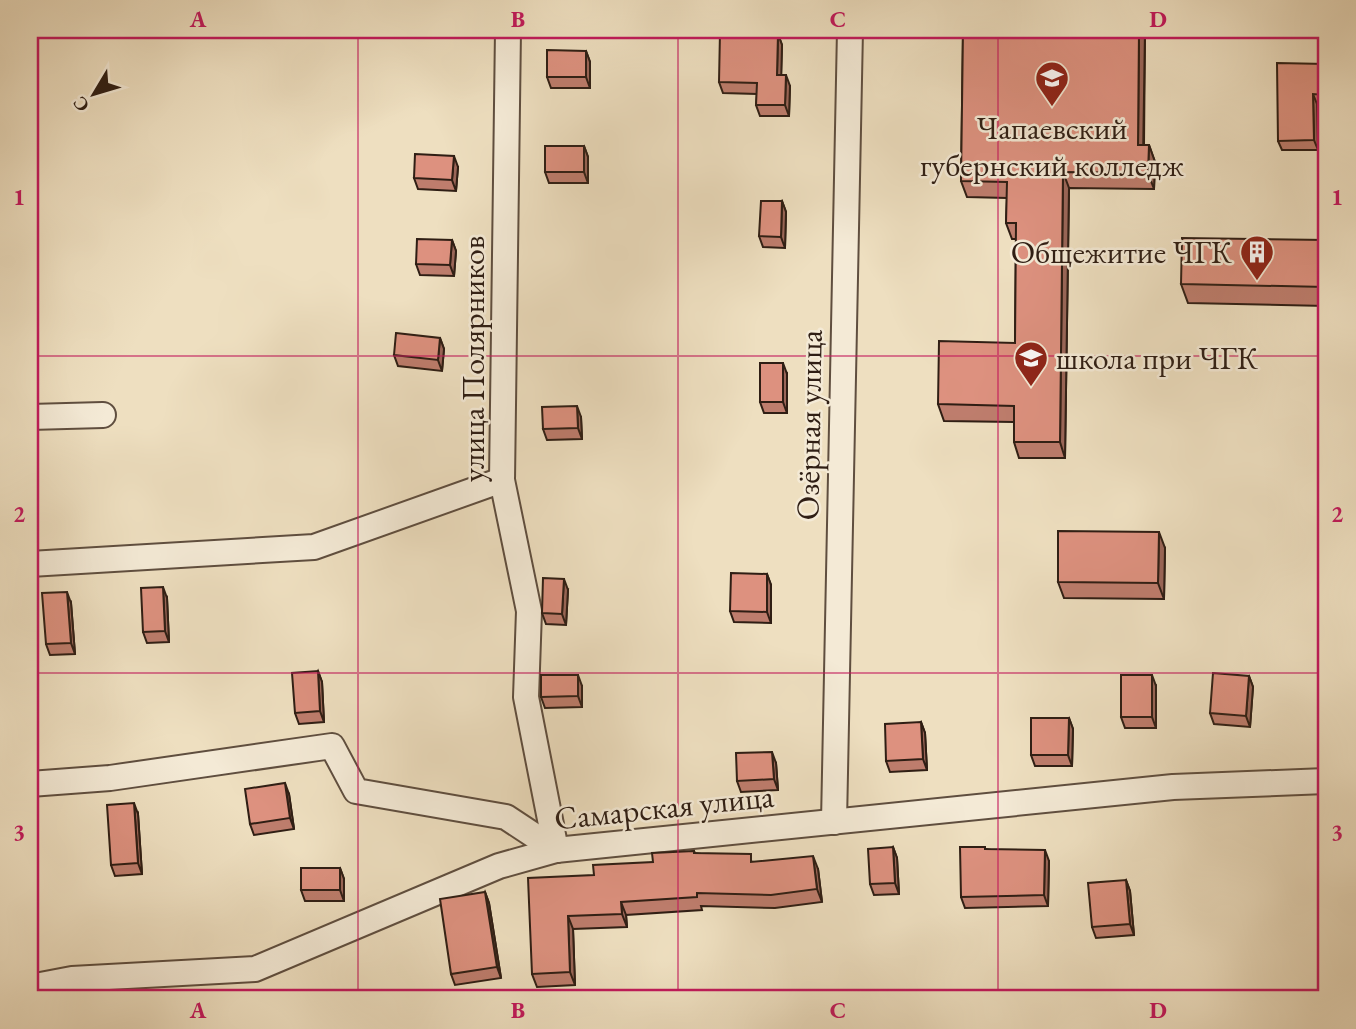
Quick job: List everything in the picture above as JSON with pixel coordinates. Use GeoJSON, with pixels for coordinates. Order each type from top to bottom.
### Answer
{"type":"FeatureCollection","features":[{"type":"Feature","properties":{"kind":"street","name":"улица Полярников"},"geometry":{"type":"LineString","coordinates":[[508,30],[502,480],[529,611],[526,697],[556,850]]}},
{"type":"Feature","properties":{"kind":"street","name":"Озёрная улица"},"geometry":{"type":"LineString","coordinates":[[834,822],[850,30]]}},
{"type":"Feature","properties":{"kind":"street"},"geometry":{"type":"LineString","coordinates":[[30,416],[103,415]]}},
{"type":"Feature","properties":{"kind":"street"},"geometry":{"type":"LineString","coordinates":[[30,564],[314,547],[502,480]]}},
{"type":"Feature","properties":{"kind":"street"},"geometry":{"type":"LineString","coordinates":[[30,785],[110,778],[332,746],[356,791],[506,817],[556,850]]}},
{"type":"Feature","properties":{"kind":"street","name":"Самарская улица"},"geometry":{"type":"LineString","coordinates":[[30,987],[72,979],[256,969],[499,866],[556,850],[1173,788],[1326,781]]}},
{"type":"Feature","properties":{"kind":"building"},"geometry":{"type":"Polygon","coordinates":[[[963,30],[1139,30],[1138,145],[1149,145],[1148,173],[1063,172],[1060,442],[1014,442],[1014,406],[938,404],[939,341],[1015,343],[1016,223],[1006,223],[1007,182],[961,181],[963,30]]]}},
{"type":"Feature","properties":{"kind":"building"},"geometry":{"type":"Polygon","coordinates":[[[720,32],[778,34],[777,75],[786,75],[785,105],[756,105],[757,83],[719,82],[720,32]]]}},
{"type":"Feature","properties":{"kind":"building"},"geometry":{"type":"Polygon","coordinates":[[[547,50],[586,51],[586,77],[547,77],[547,50]]]}},
{"type":"Feature","properties":{"kind":"building"},"geometry":{"type":"Polygon","coordinates":[[[1277,63],[1326,64],[1326,95],[1313,94],[1314,140],[1278,141],[1277,63]]]}},
{"type":"Feature","properties":{"kind":"building"},"geometry":{"type":"Polygon","coordinates":[[[545,146],[584,146],[584,172],[545,172],[545,146]]]}},
{"type":"Feature","properties":{"kind":"building"},"geometry":{"type":"Polygon","coordinates":[[[415,154],[454,156],[452,180],[414,178],[415,154]]]}},
{"type":"Feature","properties":{"kind":"building"},"geometry":{"type":"Polygon","coordinates":[[[761,201],[782,201],[781,237],[759,236],[761,201]]]}},
{"type":"Feature","properties":{"kind":"building"},"geometry":{"type":"Polygon","coordinates":[[[1182,238],[1326,240],[1326,287],[1181,284],[1182,238]]]}},
{"type":"Feature","properties":{"kind":"building"},"geometry":{"type":"Polygon","coordinates":[[[417,239],[452,240],[450,265],[416,264],[417,239]]]}},
{"type":"Feature","properties":{"kind":"building"},"geometry":{"type":"Polygon","coordinates":[[[396,333],[440,338],[438,360],[394,355],[396,333]]]}},
{"type":"Feature","properties":{"kind":"building"},"geometry":{"type":"Polygon","coordinates":[[[760,363],[783,363],[783,402],[760,402],[760,363]]]}},
{"type":"Feature","properties":{"kind":"building"},"geometry":{"type":"Polygon","coordinates":[[[577,406],[578,428],[543,429],[542,407],[577,406]]]}},
{"type":"Feature","properties":{"kind":"building"},"geometry":{"type":"Polygon","coordinates":[[[1058,531],[1159,532],[1158,583],[1058,582],[1058,531]]]}},
{"type":"Feature","properties":{"kind":"building"},"geometry":{"type":"Polygon","coordinates":[[[731,573],[767,574],[767,612],[730,611],[731,573]]]}},
{"type":"Feature","properties":{"kind":"building"},"geometry":{"type":"Polygon","coordinates":[[[543,578],[564,579],[562,614],[542,613],[543,578]]]}},
{"type":"Feature","properties":{"kind":"building"},"geometry":{"type":"Polygon","coordinates":[[[163,587],[165,631],[143,632],[141,588],[163,587]]]}},
{"type":"Feature","properties":{"kind":"building"},"geometry":{"type":"Polygon","coordinates":[[[67,592],[71,643],[46,644],[42,593],[67,592]]]}},
{"type":"Feature","properties":{"kind":"building"},"geometry":{"type":"Polygon","coordinates":[[[318,671],[320,711],[295,713],[292,673],[318,671]]]}},
{"type":"Feature","properties":{"kind":"building"},"geometry":{"type":"Polygon","coordinates":[[[1213,673],[1249,676],[1246,716],[1210,713],[1213,673]]]}},
{"type":"Feature","properties":{"kind":"building"},"geometry":{"type":"Polygon","coordinates":[[[541,675],[578,675],[578,696],[541,697],[541,675]]]}},
{"type":"Feature","properties":{"kind":"building"},"geometry":{"type":"Polygon","coordinates":[[[1121,675],[1152,675],[1152,717],[1121,717],[1121,675]]]}},
{"type":"Feature","properties":{"kind":"building"},"geometry":{"type":"Polygon","coordinates":[[[1031,718],[1069,718],[1068,755],[1031,755],[1031,718]]]}},
{"type":"Feature","properties":{"kind":"building"},"geometry":{"type":"Polygon","coordinates":[[[921,722],[923,759],[886,761],[885,724],[921,722]]]}},
{"type":"Feature","properties":{"kind":"building"},"geometry":{"type":"Polygon","coordinates":[[[772,752],[774,779],[737,781],[736,753],[772,752]]]}},
{"type":"Feature","properties":{"kind":"building"},"geometry":{"type":"Polygon","coordinates":[[[285,783],[290,818],[250,824],[245,789],[285,783]]]}},
{"type":"Feature","properties":{"kind":"building"},"geometry":{"type":"Polygon","coordinates":[[[134,803],[138,863],[111,865],[107,805],[134,803]]]}},
{"type":"Feature","properties":{"kind":"building"},"geometry":{"type":"Polygon","coordinates":[[[893,847],[895,883],[870,884],[868,849],[893,847]]]}},
{"type":"Feature","properties":{"kind":"building"},"geometry":{"type":"Polygon","coordinates":[[[960,847],[1045,850],[1044,895],[961,897],[960,847]]]}},
{"type":"Feature","properties":{"kind":"building"},"geometry":{"type":"Polygon","coordinates":[[[694,851],[751,854],[751,862],[813,856],[817,889],[771,895],[697,893],[697,897],[621,902],[622,914],[568,916],[570,972],[532,974],[528,878],[594,875],[593,865],[653,862],[652,853],[694,851]]]}},
{"type":"Feature","properties":{"kind":"building"},"geometry":{"type":"Polygon","coordinates":[[[301,868],[340,868],[340,890],[301,890],[301,868]]]}},
{"type":"Feature","properties":{"kind":"building"},"geometry":{"type":"Polygon","coordinates":[[[1126,880],[1130,924],[1092,927],[1088,883],[1126,880]]]}},
{"type":"Feature","properties":{"kind":"building"},"geometry":{"type":"Polygon","coordinates":[[[485,892],[497,967],[451,974],[440,899],[485,892]]]}},
{"type":"Feature","properties":{"kind":"place","name":"Чапаевский губернский колледж"},"geometry":{"type":"Point","coordinates":[1052,108]}},
{"type":"Feature","properties":{"kind":"place","name":"Общежитие ЧГК"},"geometry":{"type":"Point","coordinates":[1257,282]}},
{"type":"Feature","properties":{"kind":"place","name":"школа при ЧГК"},"geometry":{"type":"Point","coordinates":[1031,388]}}]}
